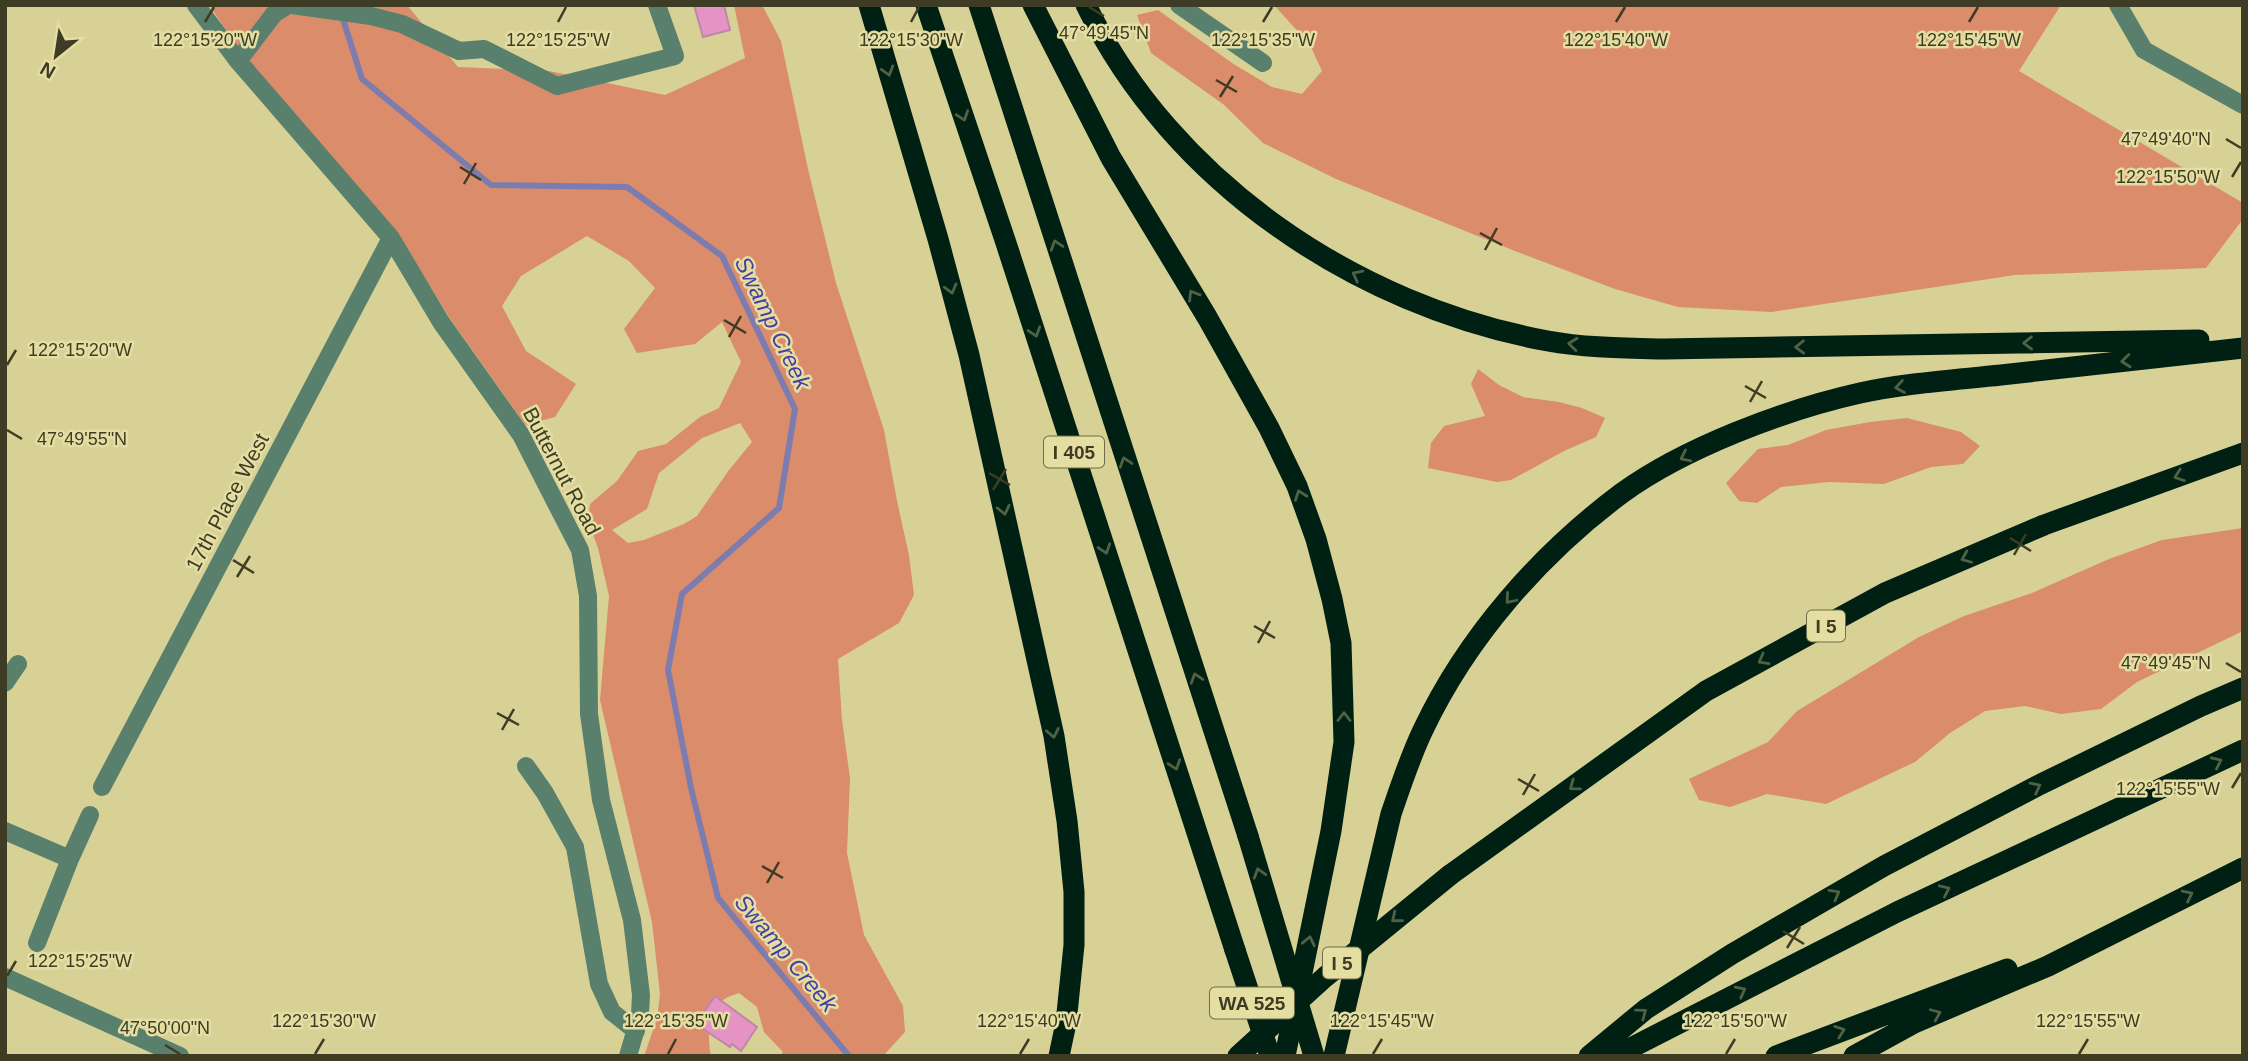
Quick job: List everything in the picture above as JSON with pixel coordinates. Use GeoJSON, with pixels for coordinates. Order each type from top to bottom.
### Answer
{"type":"FeatureCollection","features":[{"type":"Feature","properties":{"kind":"highway"},"geometry":{"type":"LineString","coordinates":[[869,5],[969,355],[1054,736],[1074,892],[1074,945],[1066,1023],[1059,1056]]}},
{"type":"Feature","properties":{"kind":"highway","name":"I 405"},"geometry":{"type":"LineString","coordinates":[[926,5],[1235,950]]}},
{"type":"Feature","properties":{"kind":"highway","name":"I 405"},"geometry":{"type":"LineString","coordinates":[[979,5],[1248,836],[1314,1056]]}},
{"type":"Feature","properties":{"kind":"highway"},"geometry":{"type":"LineString","coordinates":[[1033,5],[1111,159],[1207,317],[1269,428],[1297,486],[1316,539],[1332,598],[1341,643],[1344,742],[1331,831],[1285,1056]]}},
{"type":"Feature","properties":{"kind":"highway"},"geometry":{"type":"LineString","coordinates":[[1086,5],[1122,69],[1158,115],[1190,151],[1257,212],[1299,242],[1385,289],[1435,311],[1489,328],[1549,341],[1664,349],[2243,340]]}},
{"type":"Feature","properties":{"kind":"highway"},"geometry":{"type":"LineString","coordinates":[[1334,1056],[1391,814],[1423,729],[1469,650],[1537,567],[1574,532],[1624,492],[1671,464],[1764,422],[1861,393],[1919,384],[2243,348]]}},
{"type":"Feature","properties":{"kind":"highway","name":"I 5"},"geometry":{"type":"LineString","coordinates":[[1238,1056],[1325,977],[1450,875],[1706,691],[1885,593],[2044,525],[2243,453]]}},
{"type":"Feature","properties":{"kind":"highway"},"geometry":{"type":"LineString","coordinates":[[1589,1056],[1646,1009],[1775,928],[1884,866],[2053,778],[2243,688]]}},
{"type":"Feature","properties":{"kind":"highway"},"geometry":{"type":"LineString","coordinates":[[1615,1056],[1897,912],[2243,750]]}},
{"type":"Feature","properties":{"kind":"highway"},"geometry":{"type":"LineString","coordinates":[[1854,1056],[1914,1023],[2048,966],[2243,867]]}},
{"type":"Feature","properties":{"kind":"highway"},"geometry":{"type":"LineString","coordinates":[[1776,1056],[2134,922]]}},
{"type":"Feature","properties":{"kind":"highway"},"geometry":{"type":"LineString","coordinates":[[1235,950],[1262,1056]]}},
{"type":"Feature","properties":{"kind":"highway","name":"WA 525"},"geometry":{"type":"LineString","coordinates":[[1235,950],[1270,1056]]}},
{"type":"Feature","properties":{"kind":"street","name":"Butternut Road"},"geometry":{"type":"LineString","coordinates":[[196,5],[238,61],[391,238],[441,322],[521,435],[580,550],[589,596],[589,714],[601,800],[632,920],[641,995],[640,1015],[628,1056]]}},
{"type":"Feature","properties":{"kind":"street"},"geometry":{"type":"LineString","coordinates":[[238,61],[274,14],[290,5],[371,16],[402,24],[459,51],[484,49],[557,86],[675,56],[657,5]]}},
{"type":"Feature","properties":{"kind":"street"},"geometry":{"type":"LineString","coordinates":[[1179,5],[1263,63]]}},
{"type":"Feature","properties":{"kind":"street"},"geometry":{"type":"LineString","coordinates":[[2118,5],[2144,50],[2243,105]]}},
{"type":"Feature","properties":{"kind":"street","name":"17th Place West"},"geometry":{"type":"LineString","coordinates":[[102,787],[391,238]]}},
{"type":"Feature","properties":{"kind":"street"},"geometry":{"type":"LineString","coordinates":[[5,683],[18,664]]}},
{"type":"Feature","properties":{"kind":"street"},"geometry":{"type":"LineString","coordinates":[[526,766],[545,793],[575,847],[599,984],[612,1012],[636,1031]]}},
{"type":"Feature","properties":{"kind":"street"},"geometry":{"type":"LineString","coordinates":[[37,943],[90,814]]}},
{"type":"Feature","properties":{"kind":"street"},"geometry":{"type":"LineString","coordinates":[[5,831],[70,859]]}},
{"type":"Feature","properties":{"kind":"street"},"geometry":{"type":"LineString","coordinates":[[5,977],[180,1056]]}},
{"type":"Feature","properties":{"kind":"shaded area"},"geometry":{"type":"Polygon","coordinates":[[[209,5],[407,5],[458,67],[549,71],[665,95],[745,58],[734,5],[762,5],[781,41],[836,283],[884,430],[909,555],[914,595],[899,623],[838,659],[842,720],[850,778],[847,853],[864,935],[903,1006],[905,1032],[883,1056],[780,1056],[783,1052],[764,1032],[757,1007],[739,993],[724,999],[714,1012],[709,1034],[711,1056],[644,1056],[657,1019],[660,994],[652,922],[600,700],[609,596],[598,548],[588,521],[590,504],[617,481],[638,451],[666,444],[700,417],[719,408],[741,362],[722,322],[695,344],[637,353],[624,329],[655,288],[629,261],[587,236],[521,276],[502,306],[526,351],[576,384],[555,417],[525,425],[449,317],[405,245],[252,68],[209,5]],[[740,423],[702,438],[659,473],[647,509],[612,530],[628,543],[644,540],[697,516],[752,442],[740,423]]]}},
{"type":"Feature","properties":{"kind":"shaded area"},"geometry":{"type":"Polygon","coordinates":[[[1274,5],[2061,5],[2019,71],[2243,203],[2243,219],[2206,268],[2015,275],[1771,312],[1678,307],[1615,289],[1515,251],[1336,179],[1263,143],[1223,104],[1151,53],[1137,15],[1158,10],[1232,63],[1272,87],[1302,94],[1322,71],[1310,45],[1274,5]]]}},
{"type":"Feature","properties":{"kind":"shaded area"},"geometry":{"type":"Polygon","coordinates":[[[1478,369],[1499,385],[1523,397],[1559,402],[1605,418],[1596,437],[1511,480],[1497,482],[1428,468],[1431,443],[1444,426],[1485,416],[1471,384],[1478,369]]]}},
{"type":"Feature","properties":{"kind":"shaded area"},"geometry":{"type":"Polygon","coordinates":[[[1907,418],[1961,432],[1980,446],[1963,464],[1931,467],[1884,484],[1829,482],[1781,487],[1757,503],[1739,501],[1726,483],[1758,449],[1788,445],[1826,430],[1907,418]]]}},
{"type":"Feature","properties":{"kind":"shaded area"},"geometry":{"type":"Polygon","coordinates":[[[2243,528],[2243,631],[2137,682],[2101,709],[2061,714],[2025,706],[1985,711],[1950,733],[1915,762],[1826,804],[1767,794],[1730,807],[1699,800],[1689,779],[1768,742],[1797,711],[1919,637],[1964,616],[2032,593],[2109,559],[2162,540],[2243,528]]]}},
{"type":"Feature","properties":{"kind":"building"},"geometry":{"type":"Polygon","coordinates":[[[694,5],[724,5],[730,30],[703,37],[694,5]]]}},
{"type":"Feature","properties":{"kind":"building"},"geometry":{"type":"Polygon","coordinates":[[[715,996],[757,1027],[741,1051],[732,1044],[730,1047],[696,1024],[715,996]]]}},
{"type":"Feature","properties":{"kind":"waterway","name":"Swamp Creek"},"geometry":{"type":"LineString","coordinates":[[342,16],[362,79],[491,185],[627,187],[722,256],[795,409],[779,508],[682,594],[668,670],[691,788],[718,898],[849,1056]]}}]}
